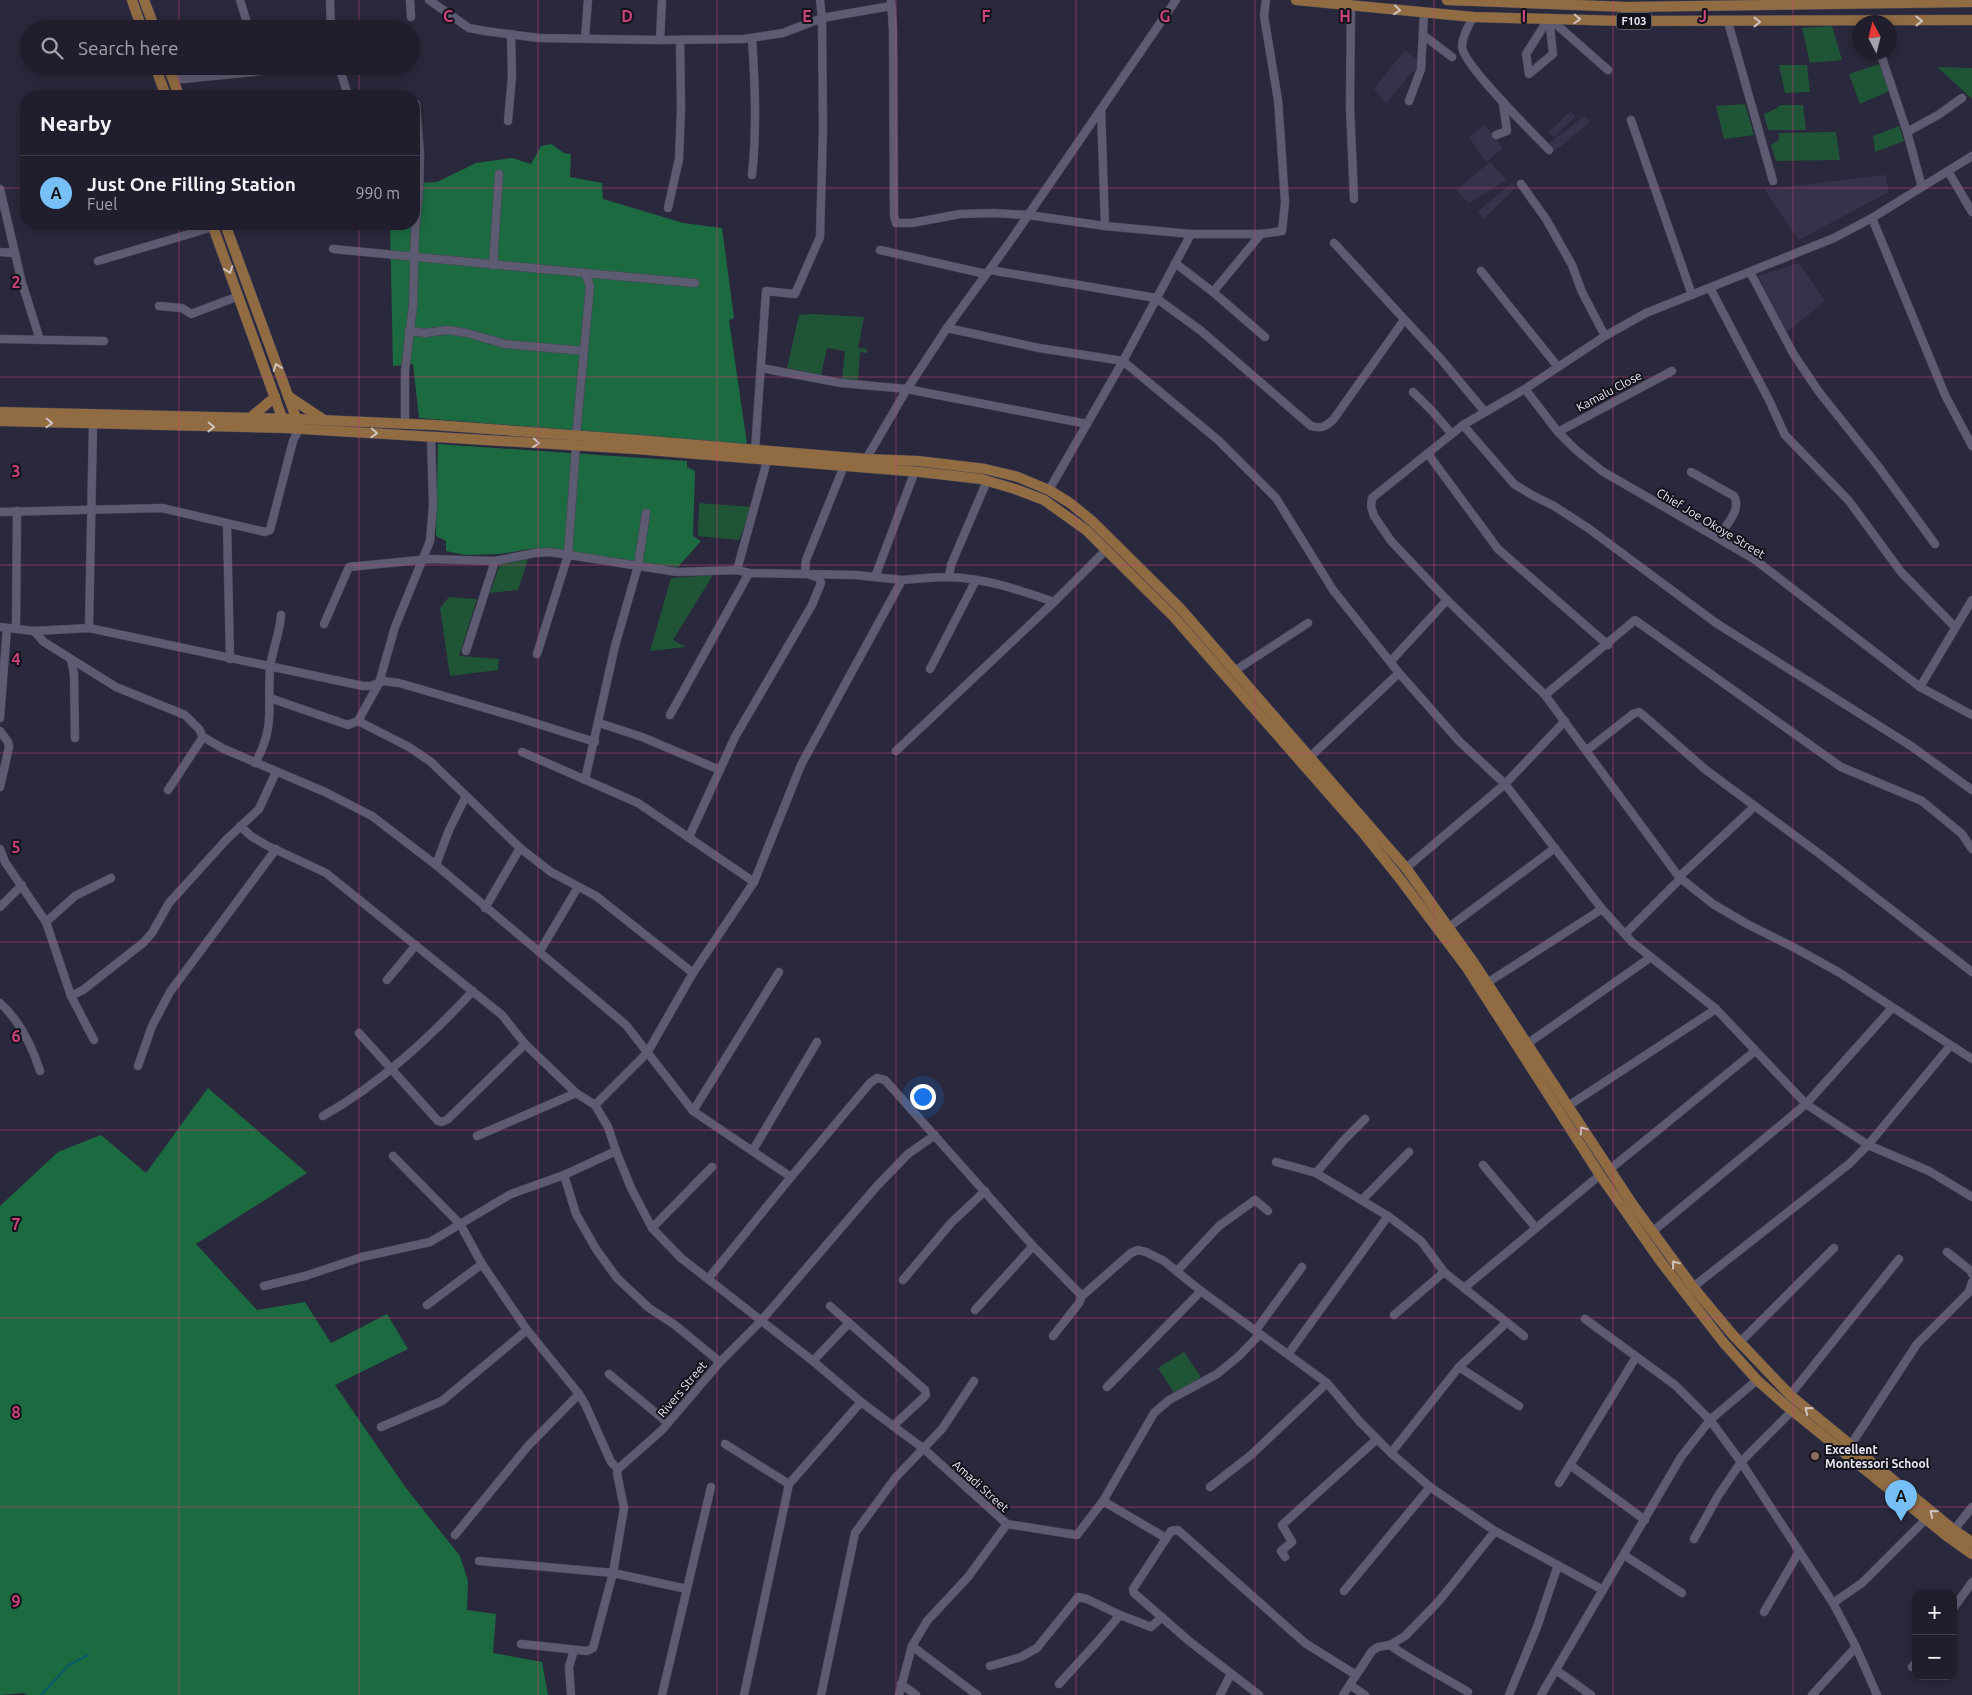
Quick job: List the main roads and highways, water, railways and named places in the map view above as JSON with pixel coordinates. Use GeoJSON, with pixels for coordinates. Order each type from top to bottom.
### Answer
{"type":"FeatureCollection","features":[{"type":"Feature","properties":{"kind":"main road"},"geometry":{"type":"LineString","coordinates":[[132,0],[139,20]]}},
{"type":"Feature","properties":{"kind":"main road"},"geometry":{"type":"LineString","coordinates":[[144,0],[151,20]]}},
{"type":"Feature","properties":{"kind":"main road","name":"F103"},"geometry":{"type":"LineString","coordinates":[[1296,0],[1473,16],[1623,21],[1852,22]]}},
{"type":"Feature","properties":{"kind":"main road","name":"F103"},"geometry":{"type":"LineString","coordinates":[[1447,0],[1550,2],[1627,7],[1851,2],[1972,2]]}},
{"type":"Feature","properties":{"kind":"main road","name":"F103"},"geometry":{"type":"LineString","coordinates":[[1897,21],[1972,20]]}},
{"type":"Feature","properties":{"kind":"main road"},"geometry":{"type":"LineString","coordinates":[[159,75],[164,90]]}},
{"type":"Feature","properties":{"kind":"main road"},"geometry":{"type":"LineString","coordinates":[[171,75],[177,90]]}},
{"type":"Feature","properties":{"kind":"main road"},"geometry":{"type":"LineString","coordinates":[[215,230],[284,424]]}},
{"type":"Feature","properties":{"kind":"main road"},"geometry":{"type":"LineString","coordinates":[[228,230],[298,424]]}},
{"type":"Feature","properties":{"kind":"main road"},"geometry":{"type":"LineString","coordinates":[[288,396],[325,421]]}},
{"type":"Feature","properties":{"kind":"main road"},"geometry":{"type":"LineString","coordinates":[[250,418],[275,397]]}},
{"type":"Feature","properties":{"kind":"main road"},"geometry":{"type":"LineString","coordinates":[[0,412],[250,418],[284,424]]}},
{"type":"Feature","properties":{"kind":"main road"},"geometry":{"type":"LineString","coordinates":[[0,421],[93,424],[298,424],[431,436],[576,440],[755,450],[866,459],[918,461],[985,469],[1018,478],[1049,490],[1077,509],[1112,540],[1180,608],[1311,756],[1406,868],[1449,927],[1568,1106],[1605,1172],[1693,1288],[1739,1343],[1790,1395],[1850,1446],[1954,1530],[1972,1542]]}},
{"type":"Feature","properties":{"kind":"main road"},"geometry":{"type":"LineString","coordinates":[[298,424],[325,421],[405,424],[768,461],[915,471],[987,480],[1044,500],[1086,530],[1173,616],[1364,834],[1467,968],[1687,1296],[1723,1342],[1757,1380],[1792,1411],[1926,1520],[1972,1554]]}},
{"type":"Feature","properties":{"kind":"waterway"},"geometry":{"type":"LineString","coordinates":[[41,1695],[69,1665],[88,1655]]}},
{"type":"Feature","properties":{"kind":"place","name":"Excellent Montessori School"},"geometry":{"type":"Point","coordinates":[1815,1456]}},
{"type":"Feature","properties":{"kind":"place","name":"Just One Filling Station"},"geometry":{"type":"Point","coordinates":[1901,1521]}}]}
